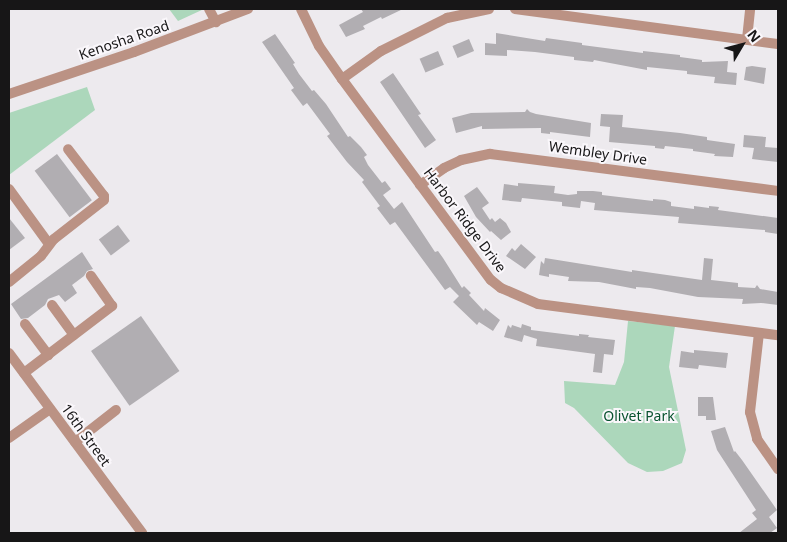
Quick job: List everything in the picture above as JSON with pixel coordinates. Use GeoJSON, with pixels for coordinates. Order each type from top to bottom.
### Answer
{"type":"FeatureCollection","features":[{"type":"Feature","properties":{"kind":"street"},"geometry":{"type":"LineString","coordinates":[[209,9],[216,22]]}},
{"type":"Feature","properties":{"kind":"street","name":"Kenosha Road"},"geometry":{"type":"LineString","coordinates":[[9,94],[216,22],[248,9]]}},
{"type":"Feature","properties":{"kind":"street","name":"Harbor Ridge Drive"},"geometry":{"type":"LineString","coordinates":[[301,9],[319,46],[342,79],[491,280],[502,288],[529,301],[778,335]]}},
{"type":"Feature","properties":{"kind":"street"},"geometry":{"type":"LineString","coordinates":[[342,79],[381,51],[447,18],[489,9]]}},
{"type":"Feature","properties":{"kind":"street"},"geometry":{"type":"LineString","coordinates":[[515,9],[778,44]]}},
{"type":"Feature","properties":{"kind":"street"},"geometry":{"type":"LineString","coordinates":[[747,39],[750,9]]}},
{"type":"Feature","properties":{"kind":"street"},"geometry":{"type":"LineString","coordinates":[[9,282],[41,256],[49,244],[104,200],[104,196],[68,149]]}},
{"type":"Feature","properties":{"kind":"street","name":"Wembley Drive"},"geometry":{"type":"LineString","coordinates":[[420,185],[444,168],[462,160],[490,154],[778,192]]}},
{"type":"Feature","properties":{"kind":"street"},"geometry":{"type":"LineString","coordinates":[[9,189],[49,244]]}},
{"type":"Feature","properties":{"kind":"street"},"geometry":{"type":"LineString","coordinates":[[24,373],[112,306],[91,276]]}},
{"type":"Feature","properties":{"kind":"street"},"geometry":{"type":"LineString","coordinates":[[52,305],[74,335]]}},
{"type":"Feature","properties":{"kind":"street"},"geometry":{"type":"LineString","coordinates":[[25,324],[48,355]]}},
{"type":"Feature","properties":{"kind":"street"},"geometry":{"type":"LineString","coordinates":[[760,333],[750,412],[757,438],[778,470]]}},
{"type":"Feature","properties":{"kind":"street","name":"16th Street"},"geometry":{"type":"LineString","coordinates":[[9,353],[142,533]]}},
{"type":"Feature","properties":{"kind":"street"},"geometry":{"type":"LineString","coordinates":[[9,438],[50,409]]}},
{"type":"Feature","properties":{"kind":"street"},"geometry":{"type":"LineString","coordinates":[[74,442],[116,410]]}},
{"type":"Feature","properties":{"kind":"green space"},"geometry":{"type":"Polygon","coordinates":[[[169,9],[204,9],[178,21],[169,9]]]}},
{"type":"Feature","properties":{"kind":"green space"},"geometry":{"type":"Polygon","coordinates":[[[87,87],[95,110],[9,175],[9,113],[87,87]]]}},
{"type":"Feature","properties":{"kind":"green space","name":"Olivet Park"},"geometry":{"type":"Polygon","coordinates":[[[628,321],[675,326],[669,367],[686,450],[682,463],[663,471],[647,472],[628,463],[574,408],[565,403],[564,381],[615,385],[624,362],[628,321]]]}},
{"type":"Feature","properties":{"kind":"building"},"geometry":{"type":"Polygon","coordinates":[[[361,9],[403,9],[382,19],[381,17],[363,26],[365,29],[346,37],[339,25],[363,12],[361,9]]]}},
{"type":"Feature","properties":{"kind":"building"},"geometry":{"type":"Polygon","coordinates":[[[496,33],[545,41],[546,38],[643,53],[643,51],[680,55],[680,57],[702,60],[702,62],[728,61],[727,72],[737,73],[736,85],[714,83],[715,77],[687,74],[687,71],[647,67],[647,70],[594,60],[593,62],[574,60],[574,57],[535,52],[507,50],[507,56],[485,55],[485,43],[496,44],[496,33]]]}},
{"type":"Feature","properties":{"kind":"building"},"geometry":{"type":"Polygon","coordinates":[[[275,34],[295,63],[293,64],[299,74],[312,91],[314,90],[326,104],[348,137],[350,136],[361,147],[367,155],[364,157],[368,165],[382,183],[385,181],[391,189],[383,195],[394,209],[402,202],[435,252],[438,251],[443,258],[462,288],[464,286],[471,293],[469,295],[484,311],[485,308],[500,320],[493,331],[479,322],[477,325],[453,302],[459,296],[450,287],[445,290],[395,222],[390,225],[377,208],[380,206],[362,182],[364,180],[327,136],[330,134],[307,103],[303,106],[291,90],[294,88],[262,42],[275,34]]]}},
{"type":"Feature","properties":{"kind":"building"},"geometry":{"type":"Polygon","coordinates":[[[469,39],[474,51],[458,58],[452,46],[469,39]]]}},
{"type":"Feature","properties":{"kind":"building"},"geometry":{"type":"Polygon","coordinates":[[[438,51],[444,65],[425,73],[420,59],[438,51]]]}},
{"type":"Feature","properties":{"kind":"building"},"geometry":{"type":"Polygon","coordinates":[[[746,67],[766,68],[764,84],[744,80],[746,67]]]}},
{"type":"Feature","properties":{"kind":"building"},"geometry":{"type":"Polygon","coordinates":[[[393,73],[421,114],[418,115],[436,140],[425,148],[380,82],[393,73]]]}},
{"type":"Feature","properties":{"kind":"building"},"geometry":{"type":"Polygon","coordinates":[[[527,109],[536,114],[591,123],[590,137],[550,132],[550,134],[541,133],[541,128],[482,129],[482,126],[456,133],[452,118],[471,113],[525,112],[527,109]]]}},
{"type":"Feature","properties":{"kind":"building"},"geometry":{"type":"Polygon","coordinates":[[[601,114],[623,115],[622,127],[707,137],[707,140],[735,144],[733,157],[714,156],[715,154],[693,151],[693,149],[665,146],[664,149],[655,148],[655,146],[609,142],[610,127],[600,126],[601,114]]]}},
{"type":"Feature","properties":{"kind":"building"},"geometry":{"type":"Polygon","coordinates":[[[744,135],[766,137],[765,147],[778,148],[778,162],[752,159],[754,148],[743,147],[744,135]]]}},
{"type":"Feature","properties":{"kind":"building"},"geometry":{"type":"Polygon","coordinates":[[[57,154],[92,200],[70,217],[35,171],[57,154]]]}},
{"type":"Feature","properties":{"kind":"building"},"geometry":{"type":"Polygon","coordinates":[[[518,183],[555,186],[554,193],[568,195],[577,194],[577,191],[593,191],[602,192],[602,195],[653,201],[653,199],[665,200],[671,202],[671,206],[694,209],[694,206],[719,207],[718,210],[778,218],[778,234],[765,232],[765,230],[678,223],[679,217],[594,210],[595,203],[581,201],[580,208],[562,206],[562,202],[522,198],[521,202],[502,200],[504,184],[518,186],[518,183]]]}},
{"type":"Feature","properties":{"kind":"building"},"geometry":{"type":"Polygon","coordinates":[[[477,187],[489,203],[482,208],[490,220],[492,218],[495,222],[500,218],[506,223],[511,232],[501,240],[490,232],[476,217],[464,196],[477,187]]]}},
{"type":"Feature","properties":{"kind":"building"},"geometry":{"type":"Polygon","coordinates":[[[9,218],[25,238],[9,250],[9,218]]]}},
{"type":"Feature","properties":{"kind":"building"},"geometry":{"type":"Polygon","coordinates":[[[118,225],[130,241],[111,255],[99,239],[118,225]]]}},
{"type":"Feature","properties":{"kind":"building"},"geometry":{"type":"Polygon","coordinates":[[[521,244],[536,257],[525,269],[506,256],[512,248],[515,251],[521,244]]]}},
{"type":"Feature","properties":{"kind":"building"},"geometry":{"type":"Polygon","coordinates":[[[82,252],[93,269],[87,271],[84,276],[72,285],[77,293],[65,302],[59,295],[48,299],[45,305],[28,318],[21,319],[11,304],[82,252]]]}},
{"type":"Feature","properties":{"kind":"building"},"geometry":{"type":"Polygon","coordinates":[[[545,258],[632,272],[632,270],[702,280],[704,258],[713,259],[711,280],[738,283],[738,287],[755,288],[757,285],[760,289],[778,292],[778,305],[761,303],[742,304],[743,299],[698,297],[650,288],[636,287],[636,289],[599,282],[568,281],[569,277],[549,274],[549,277],[539,275],[541,261],[544,264],[545,258]]]}},
{"type":"Feature","properties":{"kind":"building"},"geometry":{"type":"Polygon","coordinates":[[[141,316],[179,371],[129,406],[91,351],[141,316]]]}},
{"type":"Feature","properties":{"kind":"building"},"geometry":{"type":"Polygon","coordinates":[[[522,324],[531,327],[531,330],[579,336],[579,334],[589,335],[588,337],[615,340],[613,355],[604,354],[602,373],[593,372],[595,354],[536,346],[537,339],[524,335],[522,342],[504,337],[508,325],[511,328],[512,325],[521,328],[522,324]]]}},
{"type":"Feature","properties":{"kind":"building"},"geometry":{"type":"Polygon","coordinates":[[[694,350],[728,353],[726,368],[699,365],[698,369],[679,367],[681,351],[694,353],[694,350]]]}},
{"type":"Feature","properties":{"kind":"building"},"geometry":{"type":"Polygon","coordinates":[[[698,397],[713,397],[716,420],[706,420],[706,416],[698,416],[698,397]]]}},
{"type":"Feature","properties":{"kind":"building"},"geometry":{"type":"Polygon","coordinates":[[[725,427],[734,452],[742,460],[777,510],[769,517],[777,528],[770,533],[739,533],[757,519],[752,513],[756,510],[717,450],[711,431],[725,427]]]}}]}
